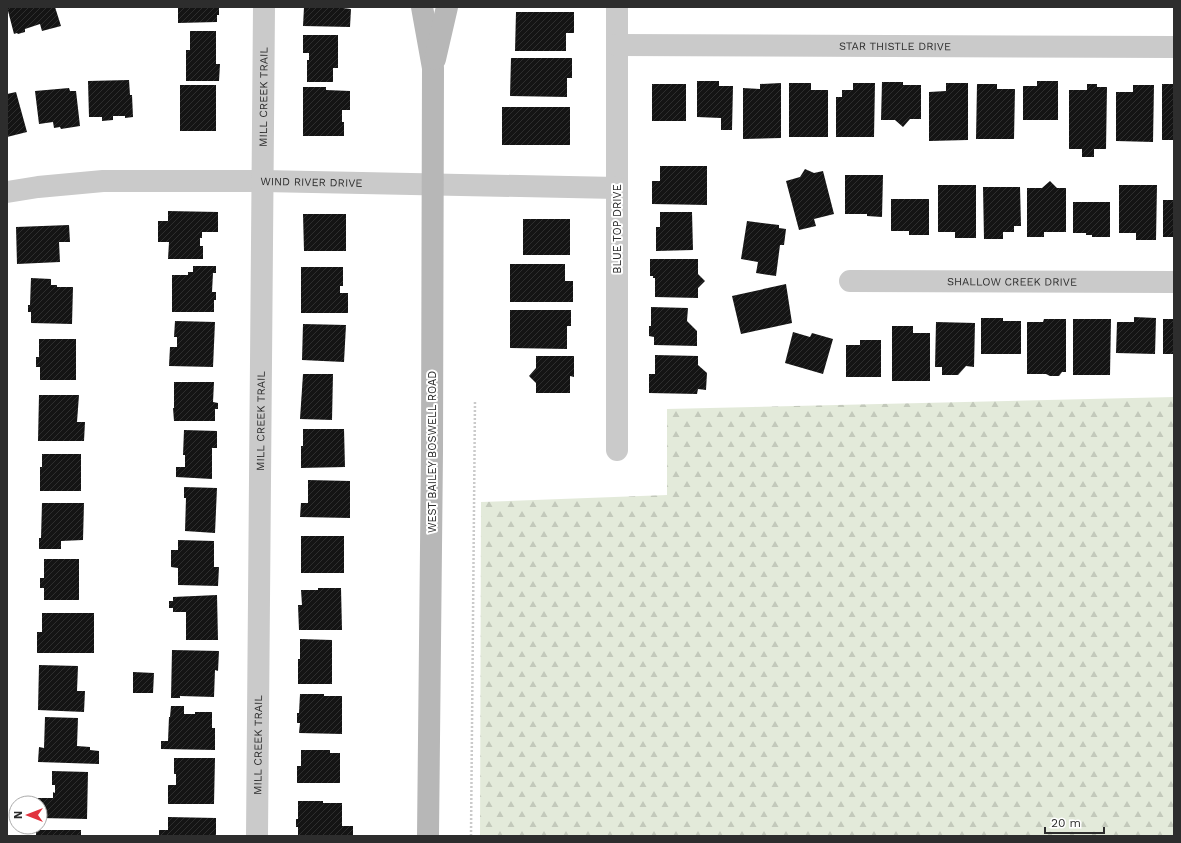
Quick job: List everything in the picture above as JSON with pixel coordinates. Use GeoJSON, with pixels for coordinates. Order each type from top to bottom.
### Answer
{"type":"FeatureCollection","features":[{"type":"Feature","properties":{"kind":"main road","name":"WEST BAILEY BOSWELL ROAD"},"geometry":{"type":"LineString","coordinates":[[422,7],[433,68],[432,459],[428,836]]}},
{"type":"Feature","properties":{"kind":"main road","name":"WEST BAILEY BOSWELL ROAD"},"geometry":{"type":"LineString","coordinates":[[433,68],[447,7]]}},
{"type":"Feature","properties":{"kind":"street","name":"MILL CREEK TRAIL"},"geometry":{"type":"LineString","coordinates":[[257,836],[264,7]]}},
{"type":"Feature","properties":{"kind":"street","name":"BLUE TOP DRIVE"},"geometry":{"type":"LineString","coordinates":[[617,7],[617,450]]}},
{"type":"Feature","properties":{"kind":"street","name":"STAR THISTLE DRIVE"},"geometry":{"type":"LineString","coordinates":[[617,45],[1174,47]]}},
{"type":"Feature","properties":{"kind":"street","name":"WIND RIVER DRIVE"},"geometry":{"type":"LineString","coordinates":[[7,192],[38,187],[103,181],[263,181],[617,188]]}},
{"type":"Feature","properties":{"kind":"street","name":"SHALLOW CREEK DRIVE"},"geometry":{"type":"LineString","coordinates":[[850,281],[1174,282]]}},
{"type":"Feature","properties":{"kind":"path"},"geometry":{"type":"LineString","coordinates":[[471,836],[474,401]]}},
{"type":"Feature","properties":{"kind":"green space"},"geometry":{"type":"Polygon","coordinates":[[[1174,397],[1174,836],[480,836],[481,502],[667,495],[667,409],[1174,397]]]}},
{"type":"Feature","properties":{"kind":"building"},"geometry":{"type":"Polygon","coordinates":[[[7,7],[55,7],[61,26],[42,31],[40,24],[25,29],[25,32],[14,34],[7,7]]]}},
{"type":"Feature","properties":{"kind":"building"},"geometry":{"type":"Polygon","coordinates":[[[178,7],[219,8],[217,22],[178,23],[178,7]]]}},
{"type":"Feature","properties":{"kind":"building"},"geometry":{"type":"Polygon","coordinates":[[[304,7],[344,7],[343,8],[351,9],[350,27],[303,26],[304,7]]]}},
{"type":"Feature","properties":{"kind":"building"},"geometry":{"type":"Polygon","coordinates":[[[516,12],[574,12],[574,33],[566,33],[566,51],[515,51],[516,12]]]}},
{"type":"Feature","properties":{"kind":"building"},"geometry":{"type":"Polygon","coordinates":[[[190,31],[216,31],[216,64],[220,64],[219,81],[186,81],[186,50],[190,50],[190,31]]]}},
{"type":"Feature","properties":{"kind":"building"},"geometry":{"type":"Polygon","coordinates":[[[303,35],[338,35],[338,68],[333,68],[333,82],[307,82],[307,60],[309,60],[309,53],[303,53],[303,35]]]}},
{"type":"Feature","properties":{"kind":"building"},"geometry":{"type":"Polygon","coordinates":[[[511,58],[572,58],[572,78],[567,78],[567,97],[510,96],[511,58]]]}},
{"type":"Feature","properties":{"kind":"building"},"geometry":{"type":"Polygon","coordinates":[[[129,80],[130,95],[132,95],[133,117],[125,118],[125,116],[113,116],[113,120],[102,121],[102,117],[89,117],[88,81],[129,80]]]}},
{"type":"Feature","properties":{"kind":"building"},"geometry":{"type":"Polygon","coordinates":[[[697,81],[719,81],[719,86],[733,86],[732,130],[721,130],[721,118],[697,117],[697,81]]]}},
{"type":"Feature","properties":{"kind":"building"},"geometry":{"type":"Polygon","coordinates":[[[1037,81],[1058,81],[1058,120],[1023,120],[1023,86],[1037,86],[1037,81]]]}},
{"type":"Feature","properties":{"kind":"building"},"geometry":{"type":"Polygon","coordinates":[[[882,82],[903,82],[903,85],[921,85],[921,119],[910,119],[903,127],[895,120],[881,120],[882,82]]]}},
{"type":"Feature","properties":{"kind":"building"},"geometry":{"type":"Polygon","coordinates":[[[781,83],[781,138],[743,139],[743,88],[760,89],[760,84],[781,83]]]}},
{"type":"Feature","properties":{"kind":"building"},"geometry":{"type":"Polygon","coordinates":[[[789,83],[811,83],[811,90],[828,90],[828,137],[789,137],[789,83]]]}},
{"type":"Feature","properties":{"kind":"building"},"geometry":{"type":"Polygon","coordinates":[[[853,83],[875,83],[874,137],[836,137],[836,97],[842,97],[842,90],[853,90],[853,83]]]}},
{"type":"Feature","properties":{"kind":"building"},"geometry":{"type":"Polygon","coordinates":[[[946,83],[968,83],[968,140],[929,141],[929,92],[946,91],[946,83]]]}},
{"type":"Feature","properties":{"kind":"building"},"geometry":{"type":"Polygon","coordinates":[[[652,84],[686,84],[686,121],[652,121],[652,84]]]}},
{"type":"Feature","properties":{"kind":"building"},"geometry":{"type":"Polygon","coordinates":[[[977,84],[997,84],[997,89],[1015,89],[1014,139],[976,139],[977,84]]]}},
{"type":"Feature","properties":{"kind":"building"},"geometry":{"type":"Polygon","coordinates":[[[1087,84],[1097,84],[1097,87],[1107,87],[1106,149],[1094,149],[1094,157],[1082,157],[1082,149],[1069,149],[1069,90],[1087,90],[1087,84]]]}},
{"type":"Feature","properties":{"kind":"building"},"geometry":{"type":"Polygon","coordinates":[[[1162,84],[1174,84],[1174,140],[1162,140],[1162,84]]]}},
{"type":"Feature","properties":{"kind":"building"},"geometry":{"type":"Polygon","coordinates":[[[180,85],[216,85],[216,131],[180,131],[180,85]]]}},
{"type":"Feature","properties":{"kind":"building"},"geometry":{"type":"Polygon","coordinates":[[[1133,85],[1154,85],[1153,142],[1116,141],[1116,92],[1133,92],[1133,85]]]}},
{"type":"Feature","properties":{"kind":"building"},"geometry":{"type":"Polygon","coordinates":[[[303,87],[326,87],[326,90],[350,91],[350,110],[342,110],[344,136],[303,136],[303,87]]]}},
{"type":"Feature","properties":{"kind":"building"},"geometry":{"type":"Polygon","coordinates":[[[69,88],[70,91],[76,91],[80,126],[61,129],[60,127],[54,128],[53,122],[39,124],[35,91],[69,88]]]}},
{"type":"Feature","properties":{"kind":"building"},"geometry":{"type":"Polygon","coordinates":[[[16,92],[27,132],[7,137],[7,94],[16,92]]]}},
{"type":"Feature","properties":{"kind":"building"},"geometry":{"type":"Polygon","coordinates":[[[502,107],[570,107],[570,145],[502,145],[502,107]]]}},
{"type":"Feature","properties":{"kind":"building"},"geometry":{"type":"Polygon","coordinates":[[[660,166],[707,166],[707,205],[652,204],[652,181],[660,181],[660,166]]]}},
{"type":"Feature","properties":{"kind":"building"},"geometry":{"type":"Polygon","coordinates":[[[805,169],[814,173],[823,171],[834,214],[814,219],[816,226],[799,230],[786,181],[800,177],[805,169]]]}},
{"type":"Feature","properties":{"kind":"building"},"geometry":{"type":"Polygon","coordinates":[[[845,175],[883,175],[882,217],[867,216],[867,214],[845,214],[845,175]]]}},
{"type":"Feature","properties":{"kind":"building"},"geometry":{"type":"Polygon","coordinates":[[[1050,181],[1057,188],[1066,188],[1066,232],[1044,232],[1044,237],[1027,237],[1027,188],[1042,188],[1050,181]]]}},
{"type":"Feature","properties":{"kind":"building"},"geometry":{"type":"Polygon","coordinates":[[[938,185],[976,185],[976,238],[955,238],[955,232],[938,232],[938,185]]]}},
{"type":"Feature","properties":{"kind":"building"},"geometry":{"type":"Polygon","coordinates":[[[1119,185],[1157,185],[1156,240],[1136,240],[1136,233],[1119,233],[1119,185]]]}},
{"type":"Feature","properties":{"kind":"building"},"geometry":{"type":"Polygon","coordinates":[[[983,187],[1020,187],[1021,226],[1014,226],[1014,232],[1003,232],[1003,239],[984,239],[983,187]]]}},
{"type":"Feature","properties":{"kind":"building"},"geometry":{"type":"Polygon","coordinates":[[[891,199],[929,199],[929,235],[909,235],[909,231],[891,231],[891,199]]]}},
{"type":"Feature","properties":{"kind":"building"},"geometry":{"type":"Polygon","coordinates":[[[1163,200],[1174,200],[1174,237],[1163,237],[1163,200]]]}},
{"type":"Feature","properties":{"kind":"building"},"geometry":{"type":"Polygon","coordinates":[[[1073,202],[1110,202],[1110,237],[1092,237],[1092,235],[1086,235],[1086,233],[1073,233],[1073,202]]]}},
{"type":"Feature","properties":{"kind":"building"},"geometry":{"type":"Polygon","coordinates":[[[168,211],[218,212],[218,232],[202,232],[202,238],[200,238],[200,246],[203,246],[203,259],[168,259],[169,242],[158,242],[158,221],[168,221],[168,211]]]}},
{"type":"Feature","properties":{"kind":"building"},"geometry":{"type":"Polygon","coordinates":[[[660,212],[692,212],[693,250],[656,251],[656,227],[660,227],[660,212]]]}},
{"type":"Feature","properties":{"kind":"building"},"geometry":{"type":"Polygon","coordinates":[[[303,214],[346,214],[346,251],[304,251],[303,214]]]}},
{"type":"Feature","properties":{"kind":"building"},"geometry":{"type":"Polygon","coordinates":[[[523,219],[570,219],[570,255],[523,255],[523,219]]]}},
{"type":"Feature","properties":{"kind":"building"},"geometry":{"type":"Polygon","coordinates":[[[747,221],[779,225],[779,228],[786,229],[784,245],[780,245],[776,276],[756,273],[758,262],[741,259],[747,221]]]}},
{"type":"Feature","properties":{"kind":"building"},"geometry":{"type":"Polygon","coordinates":[[[69,225],[70,242],[59,242],[60,262],[17,264],[16,227],[69,225]]]}},
{"type":"Feature","properties":{"kind":"building"},"geometry":{"type":"Polygon","coordinates":[[[650,259],[698,259],[698,274],[705,281],[698,288],[698,298],[655,297],[655,278],[650,276],[650,259]]]}},
{"type":"Feature","properties":{"kind":"building"},"geometry":{"type":"Polygon","coordinates":[[[510,264],[565,264],[565,281],[573,281],[573,302],[510,302],[510,264]]]}},
{"type":"Feature","properties":{"kind":"building"},"geometry":{"type":"Polygon","coordinates":[[[193,266],[216,266],[216,273],[213,273],[212,292],[216,292],[214,312],[172,312],[172,275],[188,275],[188,272],[193,272],[193,266]]]}},
{"type":"Feature","properties":{"kind":"building"},"geometry":{"type":"Polygon","coordinates":[[[301,267],[343,267],[343,286],[340,286],[340,293],[348,293],[348,313],[301,313],[301,267]]]}},
{"type":"Feature","properties":{"kind":"building"},"geometry":{"type":"Polygon","coordinates":[[[31,278],[51,279],[51,285],[57,285],[57,287],[73,287],[72,324],[31,323],[31,312],[28,312],[28,305],[30,305],[31,278]]]}},
{"type":"Feature","properties":{"kind":"building"},"geometry":{"type":"Polygon","coordinates":[[[786,284],[792,323],[741,334],[732,296],[786,284]]]}},
{"type":"Feature","properties":{"kind":"building"},"geometry":{"type":"Polygon","coordinates":[[[651,307],[688,308],[687,321],[697,331],[697,346],[654,345],[654,337],[649,336],[649,326],[651,326],[651,307]]]}},
{"type":"Feature","properties":{"kind":"building"},"geometry":{"type":"Polygon","coordinates":[[[510,310],[571,310],[571,326],[567,326],[567,349],[510,348],[510,310]]]}},
{"type":"Feature","properties":{"kind":"building"},"geometry":{"type":"Polygon","coordinates":[[[1134,317],[1156,318],[1155,354],[1116,353],[1117,322],[1134,322],[1134,317]]]}},
{"type":"Feature","properties":{"kind":"building"},"geometry":{"type":"Polygon","coordinates":[[[981,318],[1003,318],[1003,321],[1021,321],[1021,354],[981,354],[981,318]]]}},
{"type":"Feature","properties":{"kind":"building"},"geometry":{"type":"Polygon","coordinates":[[[1044,319],[1066,319],[1066,372],[1062,372],[1059,376],[1027,374],[1027,322],[1043,322],[1044,319]]]}},
{"type":"Feature","properties":{"kind":"building"},"geometry":{"type":"Polygon","coordinates":[[[1073,319],[1111,319],[1110,375],[1073,375],[1073,319]]]}},
{"type":"Feature","properties":{"kind":"building"},"geometry":{"type":"Polygon","coordinates":[[[1163,319],[1174,319],[1174,354],[1163,354],[1163,319]]]}},
{"type":"Feature","properties":{"kind":"building"},"geometry":{"type":"Polygon","coordinates":[[[175,321],[215,322],[213,367],[169,366],[170,347],[177,347],[177,337],[174,337],[175,321]]]}},
{"type":"Feature","properties":{"kind":"building"},"geometry":{"type":"Polygon","coordinates":[[[936,322],[975,323],[974,367],[966,366],[958,375],[942,375],[942,367],[935,367],[936,322]]]}},
{"type":"Feature","properties":{"kind":"building"},"geometry":{"type":"Polygon","coordinates":[[[303,324],[346,325],[344,362],[302,360],[303,324]]]}},
{"type":"Feature","properties":{"kind":"building"},"geometry":{"type":"Polygon","coordinates":[[[892,326],[913,326],[913,333],[930,333],[930,381],[892,381],[892,326]]]}},
{"type":"Feature","properties":{"kind":"building"},"geometry":{"type":"Polygon","coordinates":[[[793,332],[810,337],[812,333],[833,339],[823,374],[785,363],[793,332]]]}},
{"type":"Feature","properties":{"kind":"building"},"geometry":{"type":"Polygon","coordinates":[[[39,339],[76,339],[76,380],[40,380],[40,367],[36,367],[36,357],[39,357],[39,339]]]}},
{"type":"Feature","properties":{"kind":"building"},"geometry":{"type":"Polygon","coordinates":[[[860,340],[881,340],[881,377],[846,377],[846,345],[860,345],[860,340]]]}},
{"type":"Feature","properties":{"kind":"building"},"geometry":{"type":"Polygon","coordinates":[[[655,355],[698,356],[698,365],[707,373],[706,390],[698,389],[697,394],[649,393],[649,374],[655,374],[655,355]]]}},
{"type":"Feature","properties":{"kind":"building"},"geometry":{"type":"Polygon","coordinates":[[[536,356],[574,356],[574,377],[570,376],[570,393],[536,393],[536,383],[529,376],[536,368],[536,356]]]}},
{"type":"Feature","properties":{"kind":"building"},"geometry":{"type":"Polygon","coordinates":[[[303,374],[333,374],[332,420],[300,419],[303,374]]]}},
{"type":"Feature","properties":{"kind":"building"},"geometry":{"type":"Polygon","coordinates":[[[174,382],[214,382],[213,402],[218,403],[218,409],[215,409],[215,421],[174,421],[174,382]]]}},
{"type":"Feature","properties":{"kind":"building"},"geometry":{"type":"Polygon","coordinates":[[[39,395],[79,395],[77,422],[85,422],[84,441],[38,441],[39,395]]]}},
{"type":"Feature","properties":{"kind":"building"},"geometry":{"type":"Polygon","coordinates":[[[303,429],[344,429],[345,467],[301,468],[303,429]]]}},
{"type":"Feature","properties":{"kind":"building"},"geometry":{"type":"Polygon","coordinates":[[[184,430],[217,431],[217,448],[212,448],[212,479],[176,477],[176,467],[185,467],[185,455],[183,455],[184,430]]]}},
{"type":"Feature","properties":{"kind":"building"},"geometry":{"type":"Polygon","coordinates":[[[42,454],[81,454],[81,491],[40,491],[40,467],[42,467],[42,454]]]}},
{"type":"Feature","properties":{"kind":"building"},"geometry":{"type":"Polygon","coordinates":[[[308,480],[350,481],[350,518],[300,517],[301,503],[308,503],[308,480]]]}},
{"type":"Feature","properties":{"kind":"building"},"geometry":{"type":"Polygon","coordinates":[[[184,487],[217,488],[215,533],[185,531],[186,498],[184,498],[184,487]]]}},
{"type":"Feature","properties":{"kind":"building"},"geometry":{"type":"Polygon","coordinates":[[[42,503],[84,503],[83,540],[61,541],[61,549],[39,549],[39,538],[41,538],[42,503]]]}},
{"type":"Feature","properties":{"kind":"building"},"geometry":{"type":"Polygon","coordinates":[[[301,536],[344,536],[344,573],[301,573],[301,536]]]}},
{"type":"Feature","properties":{"kind":"building"},"geometry":{"type":"Polygon","coordinates":[[[178,540],[214,541],[214,567],[219,567],[218,586],[178,585],[178,568],[171,567],[171,550],[178,550],[178,540]]]}},
{"type":"Feature","properties":{"kind":"building"},"geometry":{"type":"Polygon","coordinates":[[[44,559],[79,559],[79,600],[44,600],[44,588],[40,588],[40,578],[44,578],[44,559]]]}},
{"type":"Feature","properties":{"kind":"building"},"geometry":{"type":"Polygon","coordinates":[[[318,588],[341,588],[342,630],[299,630],[298,605],[302,605],[301,590],[318,590],[318,588]]]}},
{"type":"Feature","properties":{"kind":"building"},"geometry":{"type":"Polygon","coordinates":[[[217,595],[218,640],[186,640],[186,612],[173,612],[173,608],[169,608],[169,601],[173,601],[173,597],[217,595]]]}},
{"type":"Feature","properties":{"kind":"building"},"geometry":{"type":"Polygon","coordinates":[[[42,613],[94,613],[94,653],[37,653],[37,632],[42,632],[42,613]]]}},
{"type":"Feature","properties":{"kind":"building"},"geometry":{"type":"Polygon","coordinates":[[[300,639],[332,640],[332,684],[298,684],[300,639]]]}},
{"type":"Feature","properties":{"kind":"building"},"geometry":{"type":"Polygon","coordinates":[[[172,650],[219,651],[218,671],[215,670],[214,697],[180,696],[180,698],[171,698],[172,650]]]}},
{"type":"Feature","properties":{"kind":"building"},"geometry":{"type":"Polygon","coordinates":[[[39,665],[78,666],[77,691],[85,691],[84,712],[38,710],[39,665]]]}},
{"type":"Feature","properties":{"kind":"building"},"geometry":{"type":"Polygon","coordinates":[[[133,672],[154,673],[153,693],[133,693],[133,672]]]}},
{"type":"Feature","properties":{"kind":"building"},"geometry":{"type":"Polygon","coordinates":[[[300,694],[342,696],[342,734],[299,733],[300,723],[297,723],[297,713],[299,713],[300,694]]]}},
{"type":"Feature","properties":{"kind":"building"},"geometry":{"type":"Polygon","coordinates":[[[171,706],[184,706],[184,714],[195,714],[195,712],[212,712],[212,728],[215,728],[215,750],[161,749],[161,741],[168,741],[171,706]]]}},
{"type":"Feature","properties":{"kind":"building"},"geometry":{"type":"Polygon","coordinates":[[[45,717],[78,718],[77,746],[90,747],[90,750],[99,751],[99,764],[38,762],[39,747],[44,748],[45,717]]]}},
{"type":"Feature","properties":{"kind":"building"},"geometry":{"type":"Polygon","coordinates":[[[301,750],[330,750],[330,753],[340,753],[340,783],[297,783],[297,766],[301,766],[301,750]]]}},
{"type":"Feature","properties":{"kind":"building"},"geometry":{"type":"Polygon","coordinates":[[[174,758],[215,758],[214,804],[168,804],[168,785],[176,785],[174,758]]]}},
{"type":"Feature","properties":{"kind":"building"},"geometry":{"type":"Polygon","coordinates":[[[52,771],[88,772],[87,819],[48,818],[48,798],[53,798],[53,792],[55,793],[55,785],[52,785],[52,771]]]}},
{"type":"Feature","properties":{"kind":"building"},"geometry":{"type":"Polygon","coordinates":[[[298,801],[342,803],[342,826],[353,826],[353,836],[298,836],[296,819],[298,819],[298,801]]]}},
{"type":"Feature","properties":{"kind":"building"},"geometry":{"type":"Polygon","coordinates":[[[168,817],[216,818],[216,836],[159,836],[159,830],[168,830],[168,817]]]}},
{"type":"Feature","properties":{"kind":"building"},"geometry":{"type":"Polygon","coordinates":[[[48,830],[81,830],[81,836],[36,836],[48,835],[48,830]]]}}]}
